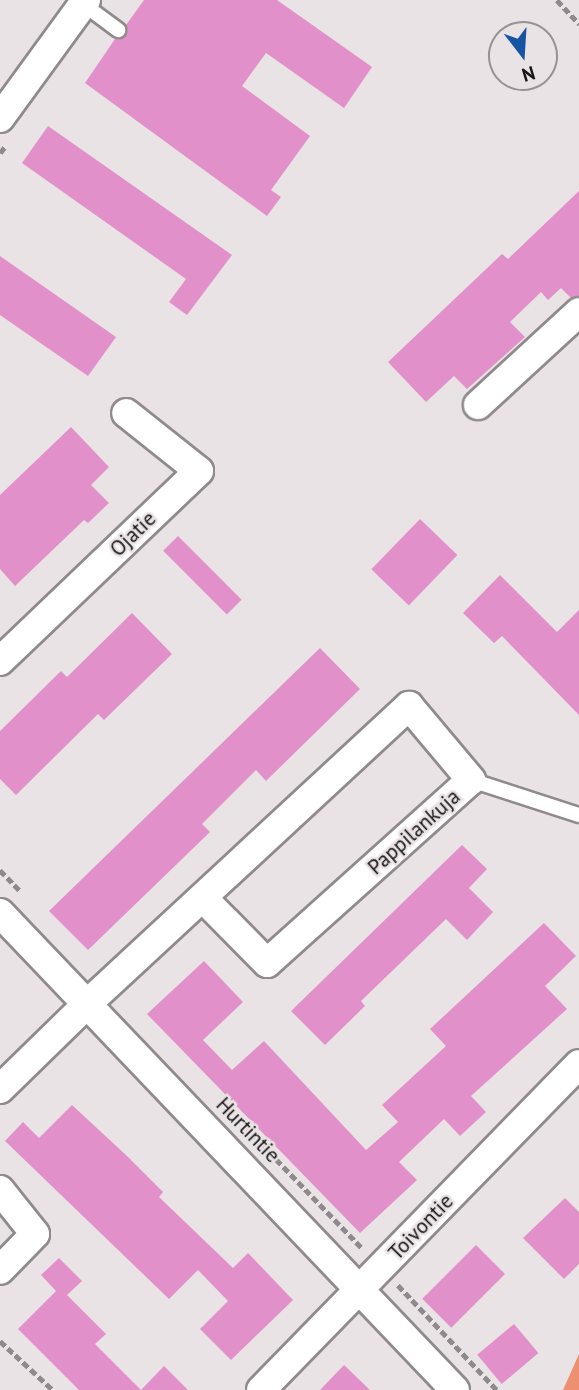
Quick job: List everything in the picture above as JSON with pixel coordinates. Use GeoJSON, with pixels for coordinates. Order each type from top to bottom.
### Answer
{"type":"FeatureCollection","features":[{"type":"Feature","properties":{"kind":"street"},"geometry":{"type":"LineString","coordinates":[[0,118],[85,2]]}},
{"type":"Feature","properties":{"kind":"street"},"geometry":{"type":"LineString","coordinates":[[478,405],[579,312]]}},
{"type":"Feature","properties":{"kind":"street","name":"Ojatie"},"geometry":{"type":"LineString","coordinates":[[0,661],[198,471],[126,413]]}},
{"type":"Feature","properties":{"kind":"street","name":"Pappilankuja"},"geometry":{"type":"LineString","coordinates":[[0,1089],[87,1004],[409,706],[471,780],[267,963],[203,898]]}},
{"type":"Feature","properties":{"kind":"street","name":"Hurtintie"},"geometry":{"type":"LineString","coordinates":[[0,913],[455,1390]]}},
{"type":"Feature","properties":{"kind":"street","name":"Toivontie"},"geometry":{"type":"LineString","coordinates":[[261,1390],[579,1064]]}},
{"type":"Feature","properties":{"kind":"street"},"geometry":{"type":"LineString","coordinates":[[0,1191],[35,1234],[0,1270]]}},
{"type":"Feature","properties":{"kind":"lane"},"geometry":{"type":"LineString","coordinates":[[85,2],[117,30]]}},
{"type":"Feature","properties":{"kind":"lane"},"geometry":{"type":"LineString","coordinates":[[471,780],[579,815]]}},
{"type":"Feature","properties":{"kind":"path"},"geometry":{"type":"LineString","coordinates":[[557,0],[579,24]]}},
{"type":"Feature","properties":{"kind":"path"},"geometry":{"type":"LineString","coordinates":[[0,870],[27,899]]}},
{"type":"Feature","properties":{"kind":"path","name":"Hurtintie"},"geometry":{"type":"LineString","coordinates":[[240,1122],[498,1390]]}},
{"type":"Feature","properties":{"kind":"path"},"geometry":{"type":"LineString","coordinates":[[0,1341],[53,1390]]}},
{"type":"Feature","properties":{"kind":"shaded area"},"geometry":{"type":"Polygon","coordinates":[[[579,1354],[579,1390],[563,1390],[579,1354]]]}},
{"type":"Feature","properties":{"kind":"building"},"geometry":{"type":"Polygon","coordinates":[[[144,0],[277,0],[372,67],[344,108],[266,53],[242,86],[310,136],[271,190],[281,197],[267,216],[85,83],[115,39],[126,35],[126,25],[144,0]]]}},
{"type":"Feature","properties":{"kind":"building"},"geometry":{"type":"Polygon","coordinates":[[[48,126],[232,255],[187,315],[169,302],[186,279],[22,163],[48,126]]]}},
{"type":"Feature","properties":{"kind":"building"},"geometry":{"type":"Polygon","coordinates":[[[579,191],[579,296],[571,298],[561,288],[548,300],[541,292],[510,322],[525,337],[467,389],[454,376],[426,402],[388,362],[502,254],[508,259],[579,191]]]}},
{"type":"Feature","properties":{"kind":"building"},"geometry":{"type":"Polygon","coordinates":[[[0,256],[116,337],[88,376],[0,315],[0,256]]]}},
{"type":"Feature","properties":{"kind":"building"},"geometry":{"type":"Polygon","coordinates":[[[71,427],[109,467],[91,485],[109,503],[88,523],[84,520],[15,586],[0,569],[0,495],[71,427]]]}},
{"type":"Feature","properties":{"kind":"building"},"geometry":{"type":"Polygon","coordinates":[[[420,519],[457,555],[409,605],[371,569],[420,519]]]}},
{"type":"Feature","properties":{"kind":"building"},"geometry":{"type":"Polygon","coordinates":[[[178,536],[242,600],[227,614],[163,551],[178,536]]]}},
{"type":"Feature","properties":{"kind":"building"},"geometry":{"type":"Polygon","coordinates":[[[500,575],[557,632],[579,610],[579,715],[502,636],[494,643],[463,613],[500,575]]]}},
{"type":"Feature","properties":{"kind":"building"},"geometry":{"type":"Polygon","coordinates":[[[132,613],[172,654],[104,720],[98,714],[16,795],[0,779],[0,731],[61,671],[67,677],[132,613]]]}},
{"type":"Feature","properties":{"kind":"building"},"geometry":{"type":"Polygon","coordinates":[[[320,648],[360,689],[266,781],[256,770],[202,824],[210,832],[88,950],[49,911],[320,648]]]}},
{"type":"Feature","properties":{"kind":"building"},"geometry":{"type":"Polygon","coordinates":[[[462,845],[487,869],[469,888],[493,912],[467,940],[446,919],[361,1001],[365,1006],[325,1045],[291,1011],[462,845]]]}},
{"type":"Feature","properties":{"kind":"building"},"geometry":{"type":"Polygon","coordinates":[[[544,923],[576,956],[545,986],[567,1009],[471,1096],[486,1112],[460,1136],[444,1119],[399,1162],[417,1180],[360,1233],[147,1014],[204,961],[243,1002],[203,1040],[232,1070],[264,1041],[366,1150],[398,1122],[382,1105],[446,1046],[430,1029],[544,923]]]}},
{"type":"Feature","properties":{"kind":"building"},"geometry":{"type":"Polygon","coordinates":[[[72,1105],[163,1192],[159,1197],[233,1268],[248,1253],[293,1300],[231,1360],[200,1329],[228,1301],[198,1270],[169,1299],[5,1141],[23,1122],[39,1138],[72,1105]]]}},
{"type":"Feature","properties":{"kind":"building"},"geometry":{"type":"Polygon","coordinates":[[[565,1198],[579,1212],[579,1264],[564,1279],[523,1238],[565,1198]]]}},
{"type":"Feature","properties":{"kind":"building"},"geometry":{"type":"Polygon","coordinates":[[[476,1245],[505,1274],[451,1328],[422,1299],[476,1245]]]}},
{"type":"Feature","properties":{"kind":"building"},"geometry":{"type":"Polygon","coordinates":[[[59,1258],[82,1281],[67,1295],[106,1334],[95,1344],[141,1390],[79,1390],[18,1329],[56,1291],[41,1275],[59,1258]]]}},
{"type":"Feature","properties":{"kind":"building"},"geometry":{"type":"Polygon","coordinates":[[[514,1324],[538,1353],[502,1384],[477,1355],[514,1324]]]}},
{"type":"Feature","properties":{"kind":"building"},"geometry":{"type":"Polygon","coordinates":[[[344,1365],[370,1390],[320,1390],[344,1365]]]}},
{"type":"Feature","properties":{"kind":"building"},"geometry":{"type":"Polygon","coordinates":[[[164,1366],[188,1390],[141,1390],[164,1366]]]}}]}
